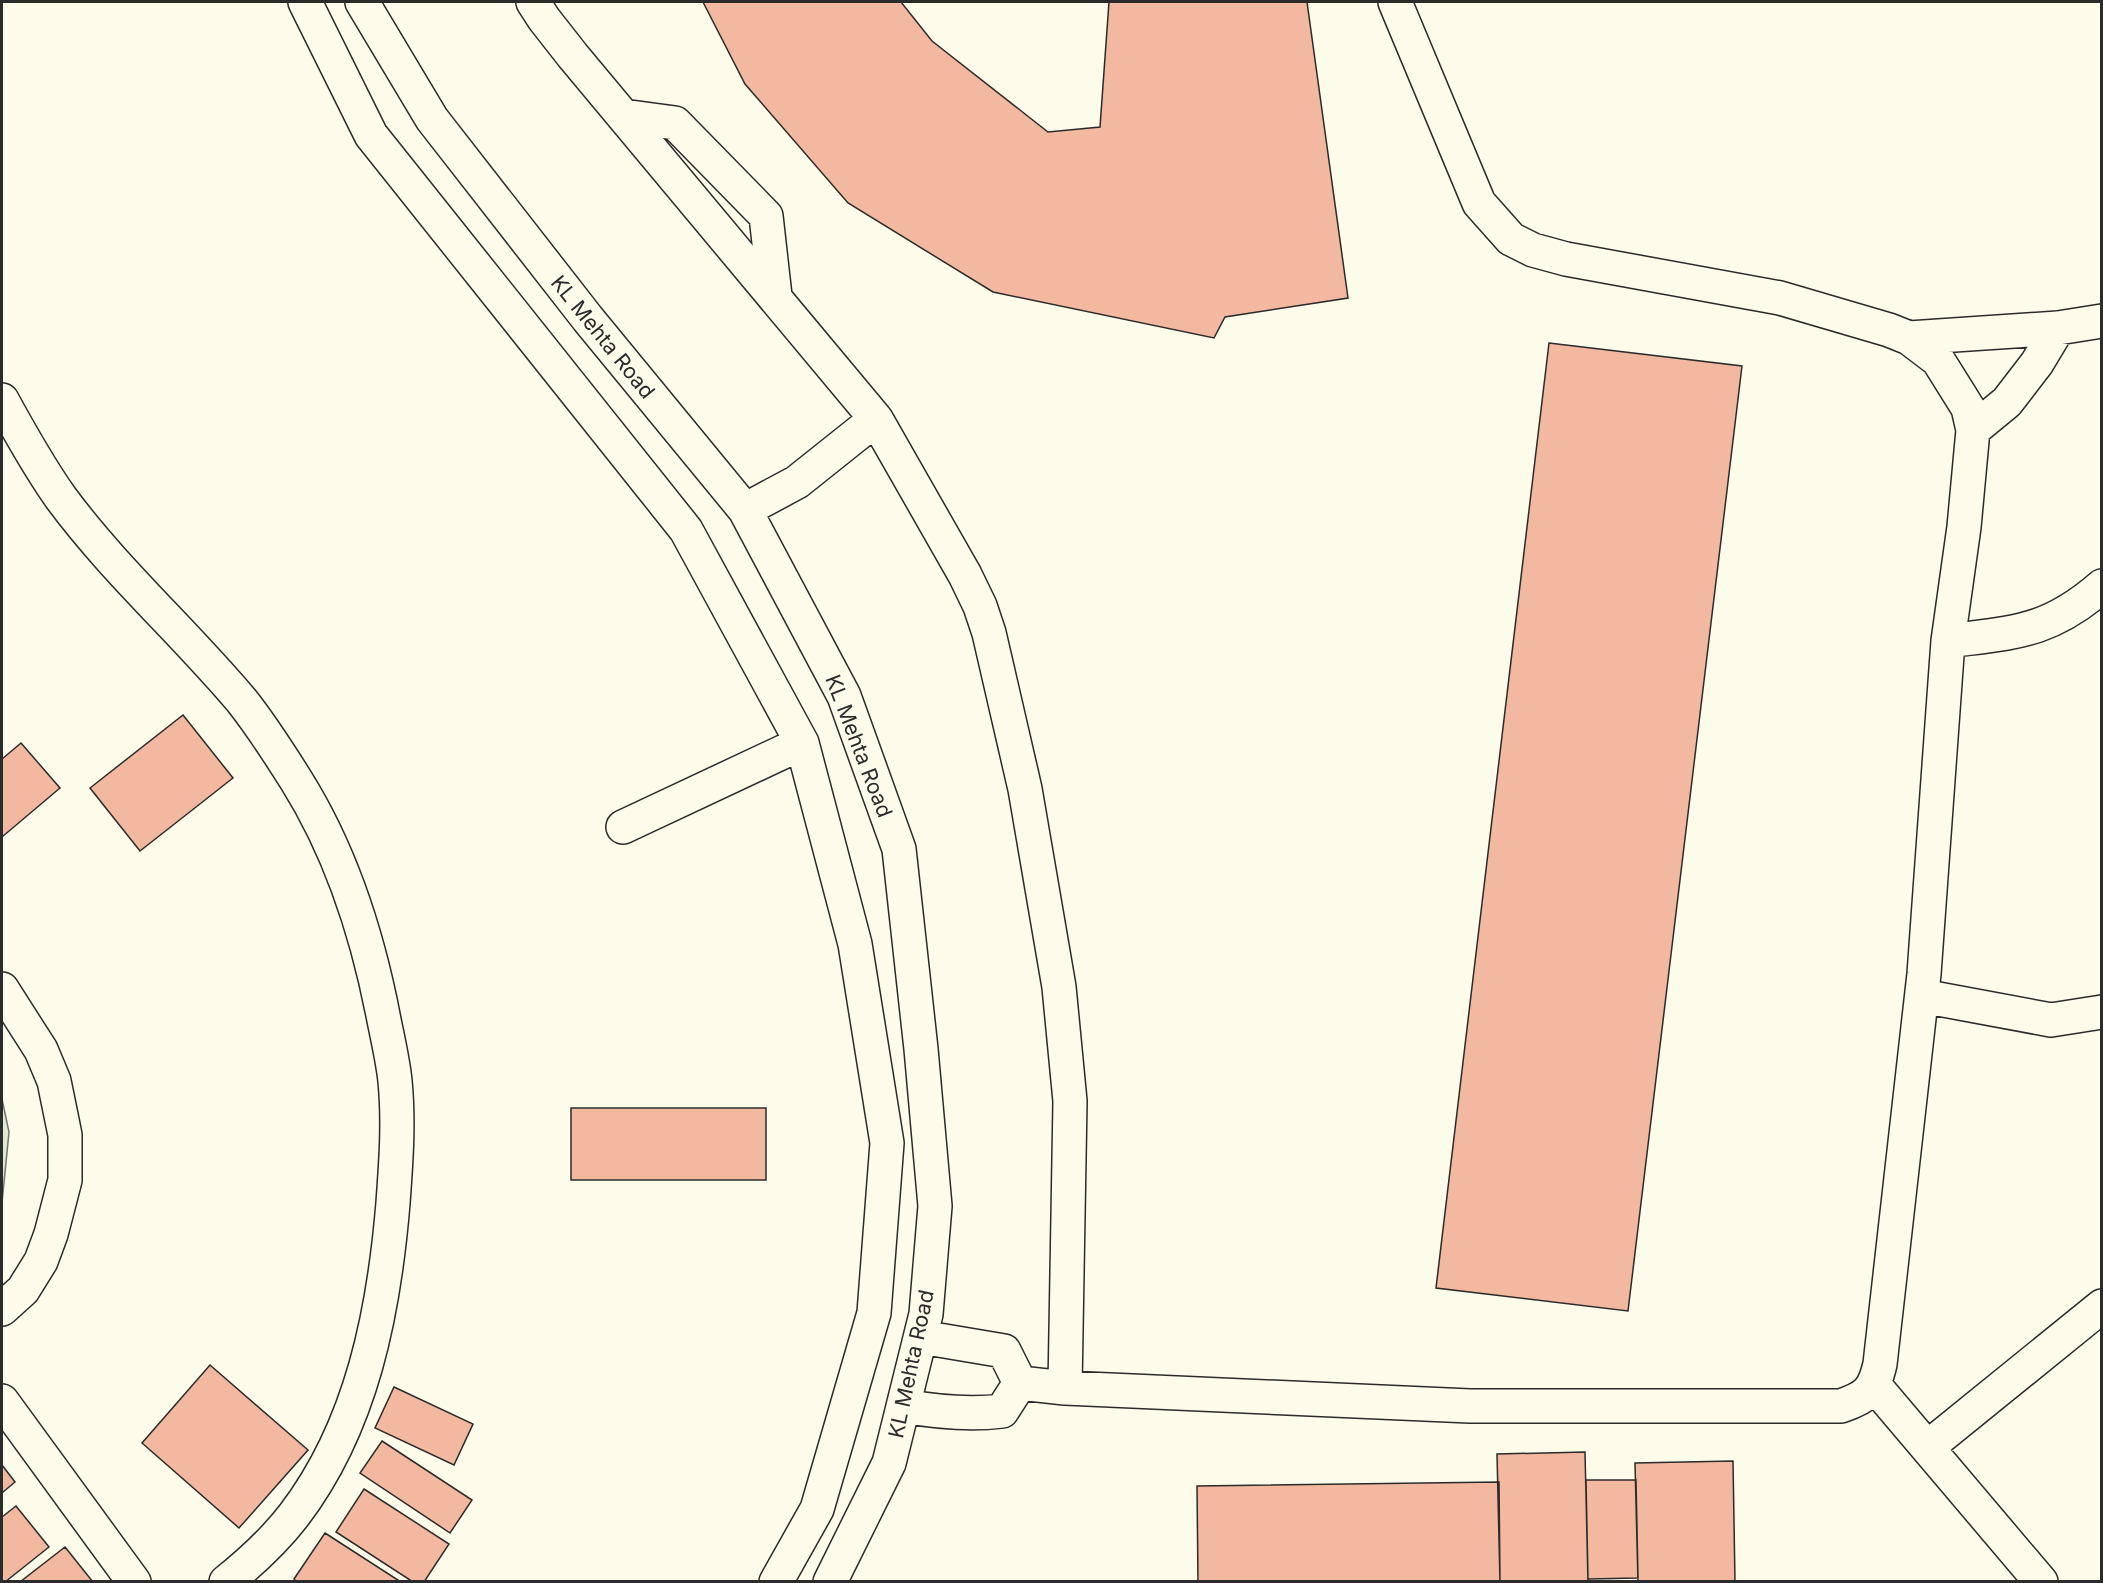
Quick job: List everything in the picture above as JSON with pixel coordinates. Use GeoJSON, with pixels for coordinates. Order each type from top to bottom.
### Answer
{"type":"FeatureCollection","features":[{"type":"Feature","properties":{"kind":"street"},"geometry":{"type":"LineString","coordinates":[[305,2],[371,135],[686,530],[802,743],[855,944],[887,1143],[874,1313],[817,1509],[776,1581]]}},
{"type":"Feature","properties":{"kind":"street","name":"KL Mehta Road"},"geometry":{"type":"LineString","coordinates":[[362,2],[432,119],[588,319],[745,510],[844,696],[899,849],[921,1049],[935,1206],[926,1314],[889,1462],[830,1581]]}},
{"type":"Feature","properties":{"kind":"street"},"geometry":{"type":"LineString","coordinates":[[533,2],[543,20],[876,419],[980,606],[989,633],[1025,789],[1059,987],[1070,1101],[1065,1388]]}},
{"type":"Feature","properties":{"kind":"street"},"geometry":{"type":"LineString","coordinates":[[1020,1383],[1065,1388],[1470,1406],[1841,1406],[1858,1400],[1875,1386],[1880,1364],[1922,996],[1948,641],[1964,527],[1973,430],[1968,408],[1938,360],[1908,338],[1822,309],[1780,298],[1566,259],[1533,250],[1511,239],[1479,203],[1395,2]]}},
{"type":"Feature","properties":{"kind":"street"},"geometry":{"type":"LineString","coordinates":[[623,116],[675,123],[766,216],[775,296]]}},
{"type":"Feature","properties":{"kind":"street"},"geometry":{"type":"LineString","coordinates":[[1908,338],[2058,328],[2102,321]]}},
{"type":"Feature","properties":{"kind":"street"},"geometry":{"type":"LineString","coordinates":[[1973,430],[2007,402],[2037,363],[2058,328]]}},
{"type":"Feature","properties":{"kind":"street"},"geometry":{"type":"LineString","coordinates":[[2,399],[34,459],[62,499],[243,703],[297,781],[332,847],[365,931],[382,1009],[395,1079],[398,1143],[390,1242],[378,1316],[357,1397],[335,1449],[293,1517],[258,1556],[226,1581]]}},
{"type":"Feature","properties":{"kind":"street"},"geometry":{"type":"LineString","coordinates":[[745,510],[797,482],[876,419]]}},
{"type":"Feature","properties":{"kind":"street"},"geometry":{"type":"LineString","coordinates":[[1948,641],[2025,631],[2053,621],[2102,586]]}},
{"type":"Feature","properties":{"kind":"street"},"geometry":{"type":"LineString","coordinates":[[623,827],[802,743]]}},
{"type":"Feature","properties":{"kind":"street"},"geometry":{"type":"LineString","coordinates":[[2,989],[41,1050],[54,1081],[65,1135],[65,1180],[51,1234],[41,1261],[23,1290],[2,1309]]}},
{"type":"Feature","properties":{"kind":"street"},"geometry":{"type":"LineString","coordinates":[[1922,996],[2051,1020],[2102,1012]]}},
{"type":"Feature","properties":{"kind":"street"},"geometry":{"type":"LineString","coordinates":[[1928,1447],[2102,1306]]}},
{"type":"Feature","properties":{"kind":"street"},"geometry":{"type":"LineString","coordinates":[[921,1337],[1004,1351],[1020,1383]]}},
{"type":"Feature","properties":{"kind":"street"},"geometry":{"type":"LineString","coordinates":[[904,1406],[945,1413],[978,1414],[1002,1411],[1020,1383]]}},
{"type":"Feature","properties":{"kind":"street"},"geometry":{"type":"LineString","coordinates":[[1875,1386],[2041,1581]]}},
{"type":"Feature","properties":{"kind":"street"},"geometry":{"type":"LineString","coordinates":[[2,1401],[134,1581]]}},
{"type":"Feature","properties":{"kind":"green space"},"geometry":{"type":"Polygon","coordinates":[[[2,1099],[9,1132],[2,1203],[2,1099]]]}},
{"type":"Feature","properties":{"kind":"building"},"geometry":{"type":"Polygon","coordinates":[[[703,2],[901,2],[932,41],[1048,132],[1100,127],[1109,2],[1307,2],[1348,298],[1225,317],[1214,338],[993,292],[848,203],[745,84],[703,2]]]}},
{"type":"Feature","properties":{"kind":"building"},"geometry":{"type":"Polygon","coordinates":[[[1549,343],[1742,366],[1628,1311],[1436,1288],[1549,343]]]}},
{"type":"Feature","properties":{"kind":"building"},"geometry":{"type":"Polygon","coordinates":[[[183,715],[233,778],[140,851],[90,788],[183,715]]]}},
{"type":"Feature","properties":{"kind":"building"},"geometry":{"type":"Polygon","coordinates":[[[21,743],[60,788],[2,837],[2,759],[21,743]]]}},
{"type":"Feature","properties":{"kind":"building"},"geometry":{"type":"Polygon","coordinates":[[[571,1108],[766,1108],[766,1180],[571,1180],[571,1108]]]}},
{"type":"Feature","properties":{"kind":"building"},"geometry":{"type":"Polygon","coordinates":[[[210,1365],[308,1450],[239,1528],[142,1443],[210,1365]]]}},
{"type":"Feature","properties":{"kind":"building"},"geometry":{"type":"Polygon","coordinates":[[[394,1387],[473,1424],[454,1465],[375,1428],[394,1387]]]}},
{"type":"Feature","properties":{"kind":"building"},"geometry":{"type":"Polygon","coordinates":[[[382,1441],[472,1500],[450,1533],[360,1473],[382,1441]]]}},
{"type":"Feature","properties":{"kind":"building"},"geometry":{"type":"Polygon","coordinates":[[[1585,1452],[1588,1582],[1500,1582],[1497,1454],[1585,1452]]]}},
{"type":"Feature","properties":{"kind":"building"},"geometry":{"type":"Polygon","coordinates":[[[1733,1461],[1735,1582],[1638,1582],[1635,1463],[1733,1461]]]}},
{"type":"Feature","properties":{"kind":"building"},"geometry":{"type":"Polygon","coordinates":[[[2,1465],[15,1482],[2,1493],[2,1465]]]}},
{"type":"Feature","properties":{"kind":"building"},"geometry":{"type":"Polygon","coordinates":[[[1586,1480],[1636,1480],[1638,1578],[1588,1579],[1586,1480]]]}},
{"type":"Feature","properties":{"kind":"building"},"geometry":{"type":"Polygon","coordinates":[[[1499,1482],[1500,1581],[1198,1582],[1197,1486],[1499,1482]]]}},
{"type":"Feature","properties":{"kind":"building"},"geometry":{"type":"Polygon","coordinates":[[[364,1489],[449,1544],[424,1582],[413,1582],[336,1532],[364,1489]]]}},
{"type":"Feature","properties":{"kind":"building"},"geometry":{"type":"Polygon","coordinates":[[[16,1506],[49,1547],[2,1582],[2,1517],[16,1506]]]}},
{"type":"Feature","properties":{"kind":"building"},"geometry":{"type":"Polygon","coordinates":[[[325,1533],[401,1582],[297,1582],[294,1579],[325,1533]]]}},
{"type":"Feature","properties":{"kind":"building"},"geometry":{"type":"Polygon","coordinates":[[[65,1547],[93,1582],[20,1582],[65,1547]]]}}]}
